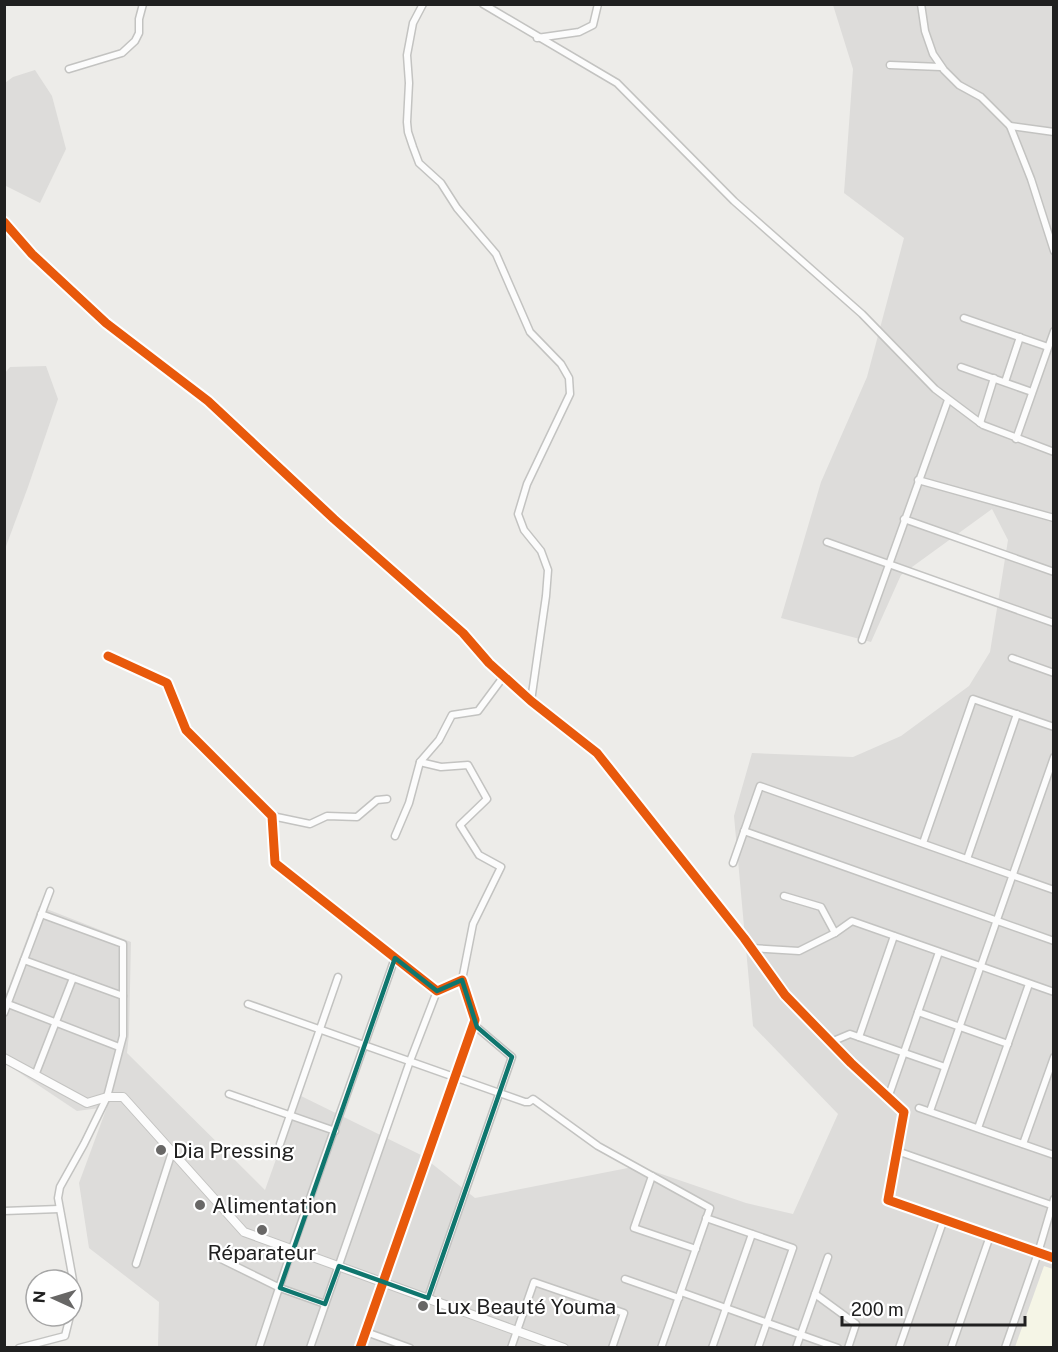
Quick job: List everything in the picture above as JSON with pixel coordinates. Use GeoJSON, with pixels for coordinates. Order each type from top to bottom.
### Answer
{"type":"FeatureCollection","features":[{"type":"Feature","properties":{"kind":"street"},"geometry":{"type":"LineString","coordinates":[[69,69],[122,54],[135,41],[139,33],[139,19],[144,4]]}},
{"type":"Feature","properties":{"kind":"street"},"geometry":{"type":"LineString","coordinates":[[423,4],[413,23],[407,55],[410,83],[408,132],[419,163],[441,183],[457,208],[495,254],[530,332],[561,364],[569,378],[570,394],[527,484],[518,514],[524,530],[541,551],[548,570],[531,701]]}},
{"type":"Feature","properties":{"kind":"street"},"geometry":{"type":"LineString","coordinates":[[483,4],[616,83],[734,201],[862,314],[934,389],[980,423],[1053,452]]}},
{"type":"Feature","properties":{"kind":"street"},"geometry":{"type":"LineString","coordinates":[[537,38],[579,32],[592,25],[598,4]]}},
{"type":"Feature","properties":{"kind":"street"},"geometry":{"type":"LineString","coordinates":[[921,4],[925,31],[933,54],[941,67],[959,85],[981,97],[1011,126],[1031,178],[1053,251]]}},
{"type":"Feature","properties":{"kind":"street"},"geometry":{"type":"LineString","coordinates":[[890,65],[941,67]]}},
{"type":"Feature","properties":{"kind":"street"},"geometry":{"type":"LineString","coordinates":[[1011,126],[1053,132]]}},
{"type":"Feature","properties":{"kind":"street"},"geometry":{"type":"LineString","coordinates":[[4,222],[32,254],[98,315],[208,401],[334,519],[463,633],[489,663],[531,701],[597,753],[751,948],[785,995],[904,1112],[888,1200],[1053,1258]]}},
{"type":"Feature","properties":{"kind":"street"},"geometry":{"type":"LineString","coordinates":[[964,318],[1048,347]]}},
{"type":"Feature","properties":{"kind":"street"},"geometry":{"type":"LineString","coordinates":[[1016,439],[1053,332]]}},
{"type":"Feature","properties":{"kind":"street"},"geometry":{"type":"LineString","coordinates":[[1005,382],[1020,337]]}},
{"type":"Feature","properties":{"kind":"street"},"geometry":{"type":"LineString","coordinates":[[961,367],[1032,392]]}},
{"type":"Feature","properties":{"kind":"street"},"geometry":{"type":"LineString","coordinates":[[980,423],[994,378]]}},
{"type":"Feature","properties":{"kind":"street"},"geometry":{"type":"LineString","coordinates":[[862,640],[948,400]]}},
{"type":"Feature","properties":{"kind":"street"},"geometry":{"type":"LineString","coordinates":[[918,480],[1053,518]]}},
{"type":"Feature","properties":{"kind":"street"},"geometry":{"type":"LineString","coordinates":[[904,519],[1053,572]]}},
{"type":"Feature","properties":{"kind":"street"},"geometry":{"type":"LineString","coordinates":[[827,542],[1053,622]]}},
{"type":"Feature","properties":{"kind":"street"},"geometry":{"type":"LineString","coordinates":[[108,656],[167,682],[186,730],[272,816],[310,824],[327,816],[357,816],[377,800],[387,799]]}},
{"type":"Feature","properties":{"kind":"street"},"geometry":{"type":"LineString","coordinates":[[1012,658],[1053,673]]}},
{"type":"Feature","properties":{"kind":"street"},"geometry":{"type":"LineString","coordinates":[[395,836],[409,803],[420,762],[439,740],[452,715],[478,711],[504,676]]}},
{"type":"Feature","properties":{"kind":"street"},"geometry":{"type":"LineString","coordinates":[[923,843],[973,699],[1053,727]]}},
{"type":"Feature","properties":{"kind":"street"},"geometry":{"type":"LineString","coordinates":[[967,859],[1017,714]]}},
{"type":"Feature","properties":{"kind":"street"},"geometry":{"type":"LineString","coordinates":[[930,1111],[1053,757]]}},
{"type":"Feature","properties":{"kind":"street"},"geometry":{"type":"LineString","coordinates":[[360,1347],[475,1020],[462,980],[473,924],[501,867],[478,855],[460,825],[487,799],[468,765],[441,767],[420,762]]}},
{"type":"Feature","properties":{"kind":"street"},"geometry":{"type":"LineString","coordinates":[[733,863],[760,786],[1053,890]]}},
{"type":"Feature","properties":{"kind":"street"},"geometry":{"type":"LineString","coordinates":[[272,816],[275,863],[437,991]]}},
{"type":"Feature","properties":{"kind":"street"},"geometry":{"type":"LineString","coordinates":[[744,831],[1053,941]]}},
{"type":"Feature","properties":{"kind":"street"},"geometry":{"type":"LineString","coordinates":[[4,1013],[50,891]]}},
{"type":"Feature","properties":{"kind":"street"},"geometry":{"type":"LineString","coordinates":[[784,896],[821,907],[835,933]]}},
{"type":"Feature","properties":{"kind":"street"},"geometry":{"type":"LineString","coordinates":[[41,914],[123,944],[123,1036],[107,1097],[60,1187],[59,1209],[70,1268]]}},
{"type":"Feature","properties":{"kind":"street"},"geometry":{"type":"LineString","coordinates":[[751,948],[799,951],[835,933],[852,921],[1053,992]]}},
{"type":"Feature","properties":{"kind":"street"},"geometry":{"type":"LineString","coordinates":[[859,1037],[894,936]]}},
{"type":"Feature","properties":{"kind":"street"},"geometry":{"type":"LineString","coordinates":[[888,1098],[939,952]]}},
{"type":"Feature","properties":{"kind":"street"},"geometry":{"type":"LineString","coordinates":[[259,1347],[395,958]]}},
{"type":"Feature","properties":{"kind":"street"},"geometry":{"type":"LineString","coordinates":[[24,960],[123,996]]}},
{"type":"Feature","properties":{"kind":"street"},"geometry":{"type":"LineString","coordinates":[[280,1144],[338,977]]}},
{"type":"Feature","properties":{"kind":"street"},"geometry":{"type":"LineString","coordinates":[[36,1073],[73,978]]}},
{"type":"Feature","properties":{"kind":"street"},"geometry":{"type":"LineString","coordinates":[[310,1347],[410,1061],[437,991],[462,980]]}},
{"type":"Feature","properties":{"kind":"street"},"geometry":{"type":"LineString","coordinates":[[978,1128],[1029,984]]}},
{"type":"Feature","properties":{"kind":"street"},"geometry":{"type":"LineString","coordinates":[[8,1004],[119,1047]]}},
{"type":"Feature","properties":{"kind":"street"},"geometry":{"type":"LineString","coordinates":[[248,1004],[525,1102],[533,1099],[598,1146],[710,1208],[661,1347]]}},
{"type":"Feature","properties":{"kind":"street"},"geometry":{"type":"LineString","coordinates":[[918,1012],[1008,1044]]}},
{"type":"Feature","properties":{"kind":"street"},"geometry":{"type":"LineString","coordinates":[[428,1298],[512,1057],[473,1024]]}},
{"type":"Feature","properties":{"kind":"street"},"geometry":{"type":"LineString","coordinates":[[831,1042],[850,1034],[945,1067]]}},
{"type":"Feature","properties":{"kind":"street"},"geometry":{"type":"LineString","coordinates":[[1023,1144],[1053,1057]]}},
{"type":"Feature","properties":{"kind":"street"},"geometry":{"type":"LineString","coordinates":[[4,1058],[36,1073],[87,1103],[107,1097],[123,1097],[244,1232],[564,1347]]}},
{"type":"Feature","properties":{"kind":"street"},"geometry":{"type":"LineString","coordinates":[[229,1094],[335,1131]]}},
{"type":"Feature","properties":{"kind":"street"},"geometry":{"type":"LineString","coordinates":[[919,1107],[1053,1155]]}},
{"type":"Feature","properties":{"kind":"street"},"geometry":{"type":"LineString","coordinates":[[897,1151],[1053,1203],[1005,1347]]}},
{"type":"Feature","properties":{"kind":"street"},"geometry":{"type":"LineString","coordinates":[[136,1264],[172,1152]]}},
{"type":"Feature","properties":{"kind":"street"},"geometry":{"type":"LineString","coordinates":[[652,1176],[634,1228],[696,1249]]}},
{"type":"Feature","properties":{"kind":"street"},"geometry":{"type":"LineString","coordinates":[[4,1210],[59,1209]]}},
{"type":"Feature","properties":{"kind":"street"},"geometry":{"type":"LineString","coordinates":[[706,1218],[793,1248],[758,1347]]}},
{"type":"Feature","properties":{"kind":"street"},"geometry":{"type":"LineString","coordinates":[[899,1347],[944,1219]]}},
{"type":"Feature","properties":{"kind":"street"},"geometry":{"type":"LineString","coordinates":[[712,1347],[752,1234]]}},
{"type":"Feature","properties":{"kind":"street"},"geometry":{"type":"LineString","coordinates":[[951,1347],[990,1236]]}},
{"type":"Feature","properties":{"kind":"street"},"geometry":{"type":"LineString","coordinates":[[796,1347],[828,1257]]}},
{"type":"Feature","properties":{"kind":"street"},"geometry":{"type":"LineString","coordinates":[[221,1259],[280,1288],[325,1304]]}},
{"type":"Feature","properties":{"kind":"street"},"geometry":{"type":"LineString","coordinates":[[625,1279],[726,1308],[838,1347]]}},
{"type":"Feature","properties":{"kind":"street"},"geometry":{"type":"LineString","coordinates":[[511,1347],[534,1282],[624,1313],[612,1347]]}},
{"type":"Feature","properties":{"kind":"street"},"geometry":{"type":"LineString","coordinates":[[815,1294],[856,1324],[848,1347]]}},
{"type":"Feature","properties":{"kind":"street"},"geometry":{"type":"LineString","coordinates":[[19,1347],[65,1336],[67,1328]]}},
{"type":"Feature","properties":{"kind":"street"},"geometry":{"type":"LineString","coordinates":[[366,1332],[410,1347]]}},
{"type":"Feature","properties":{"kind":"highlighted area"},"geometry":{"type":"Polygon","coordinates":[[[395,958],[437,991],[462,980],[477,1027],[512,1057],[428,1298],[339,1266],[325,1304],[280,1288],[395,958]]]}},
{"type":"Feature","properties":{"kind":"shaded area"},"geometry":{"type":"Polygon","coordinates":[[[833,5],[1053,5],[1053,1347],[158,1347],[159,1302],[89,1248],[79,1183],[107,1107],[77,1111],[5,1063],[4,1000],[39,906],[131,942],[127,1053],[265,1190],[299,1095],[421,1155],[475,1198],[638,1166],[746,1203],[793,1214],[838,1114],[753,1026],[734,816],[752,753],[853,757],[901,736],[969,686],[990,652],[1008,540],[992,509],[901,575],[871,642],[781,618],[821,482],[867,377],[904,238],[844,193],[853,69],[833,5]]]}},
{"type":"Feature","properties":{"kind":"shaded area"},"geometry":{"type":"Polygon","coordinates":[[[35,70],[52,96],[66,149],[40,203],[4,185],[5,83],[13,77],[35,70]]]}},
{"type":"Feature","properties":{"kind":"shaded area"},"geometry":{"type":"Polygon","coordinates":[[[46,366],[58,399],[5,549],[5,373],[10,367],[46,366]]]}},
{"type":"Feature","properties":{"kind":"shaded area"},"geometry":{"type":"Polygon","coordinates":[[[1044,1266],[1053,1269],[1053,1347],[1015,1347],[1044,1266]]]}},
{"type":"Feature","properties":{"kind":"cycle path"},"geometry":{"type":"LineString","coordinates":[[4,222],[32,254],[106,323],[208,401],[334,519],[463,633],[489,663],[531,701],[597,753],[744,938],[785,995],[851,1063],[904,1112],[888,1200],[1054,1258]]}},
{"type":"Feature","properties":{"kind":"cycle path"},"geometry":{"type":"LineString","coordinates":[[108,656],[167,683],[186,730],[272,816],[275,863],[437,991],[462,980],[475,1020],[360,1348]]}},
{"type":"Feature","properties":{"kind":"place","name":"Dia Pressing"},"geometry":{"type":"Point","coordinates":[161,1150]}},
{"type":"Feature","properties":{"kind":"place","name":"Alimentation"},"geometry":{"type":"Point","coordinates":[200,1205]}},
{"type":"Feature","properties":{"kind":"place","name":"Réparateur"},"geometry":{"type":"Point","coordinates":[262,1230]}},
{"type":"Feature","properties":{"kind":"place","name":"Lux Beauté Youma"},"geometry":{"type":"Point","coordinates":[423,1306]}}]}
